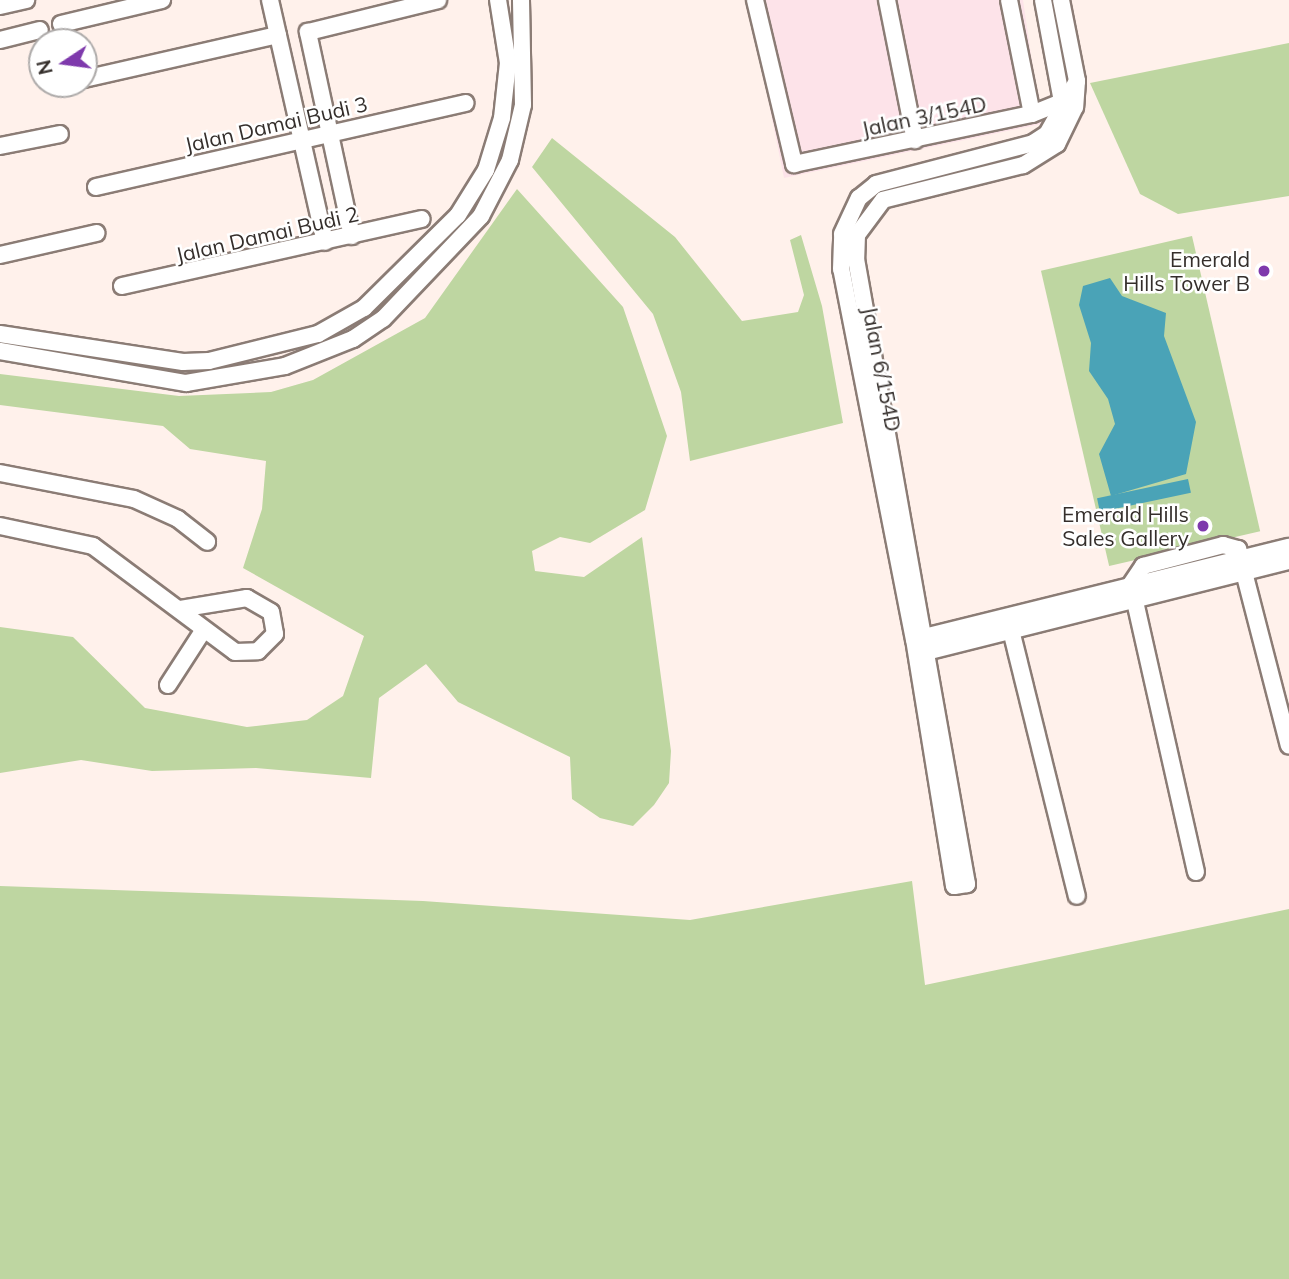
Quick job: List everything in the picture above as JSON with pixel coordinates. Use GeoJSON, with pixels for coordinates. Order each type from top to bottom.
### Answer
{"type":"FeatureCollection","features":[{"type":"Feature","properties":{"kind":"street"},"geometry":{"type":"LineString","coordinates":[[0,6],[26,0]]}},
{"type":"Feature","properties":{"kind":"street"},"geometry":{"type":"LineString","coordinates":[[61,24],[162,0]]}},
{"type":"Feature","properties":{"kind":"street"},"geometry":{"type":"LineString","coordinates":[[288,0],[270,2],[325,242]]}},
{"type":"Feature","properties":{"kind":"street"},"geometry":{"type":"LineString","coordinates":[[352,236],[308,32],[438,0]]}},
{"type":"Feature","properties":{"kind":"street"},"geometry":{"type":"LineString","coordinates":[[0,334],[183,362],[279,346],[364,308],[465,204],[486,170],[502,118],[508,63],[498,0]]}},
{"type":"Feature","properties":{"kind":"street"},"geometry":{"type":"LineString","coordinates":[[0,351],[186,383],[285,366],[353,340],[383,319],[481,216],[510,160],[523,105],[521,0]]}},
{"type":"Feature","properties":{"kind":"street","name":"Jalan 3/154D"},"geometry":{"type":"LineString","coordinates":[[755,0],[794,164],[1032,114],[1062,102]]}},
{"type":"Feature","properties":{"kind":"street"},"geometry":{"type":"LineString","coordinates":[[887,0],[915,140]]}},
{"type":"Feature","properties":{"kind":"street"},"geometry":{"type":"LineString","coordinates":[[1009,0],[1032,114]]}},
{"type":"Feature","properties":{"kind":"street"},"geometry":{"type":"LineString","coordinates":[[1043,0],[1062,102]]}},
{"type":"Feature","properties":{"kind":"street","name":"Jalan 6/154D"},"geometry":{"type":"LineString","coordinates":[[960,885],[856,259],[858,235],[883,200],[1045,157],[1068,128],[1077,81],[1061,0]]}},
{"type":"Feature","properties":{"kind":"street"},"geometry":{"type":"LineString","coordinates":[[0,40],[28,33]]}},
{"type":"Feature","properties":{"kind":"street"},"geometry":{"type":"LineString","coordinates":[[98,76],[278,35]]}},
{"type":"Feature","properties":{"kind":"street","name":"Jalan 6/154D"},"geometry":{"type":"LineString","coordinates":[[921,645],[841,269],[842,234],[859,198],[876,184],[1033,143],[1046,134],[1062,102],[1077,81]]}},
{"type":"Feature","properties":{"kind":"street","name":"Jalan Damai Budi 3"},"geometry":{"type":"LineString","coordinates":[[96,187],[466,103]]}},
{"type":"Feature","properties":{"kind":"street"},"geometry":{"type":"LineString","coordinates":[[0,146],[60,134]]}},
{"type":"Feature","properties":{"kind":"street","name":"Jalan Damai Budi 2"},"geometry":{"type":"LineString","coordinates":[[122,286],[422,219]]}},
{"type":"Feature","properties":{"kind":"street"},"geometry":{"type":"LineString","coordinates":[[0,255],[97,233]]}},
{"type":"Feature","properties":{"kind":"street"},"geometry":{"type":"LineString","coordinates":[[279,346],[285,366]]}},
{"type":"Feature","properties":{"kind":"street"},"geometry":{"type":"LineString","coordinates":[[0,473],[134,499],[178,519],[207,542]]}},
{"type":"Feature","properties":{"kind":"street"},"geometry":{"type":"LineString","coordinates":[[0,527],[93,546],[179,608],[203,631],[248,654],[269,645],[275,634],[271,612],[247,598],[179,608]]}},
{"type":"Feature","properties":{"kind":"street"},"geometry":{"type":"LineString","coordinates":[[921,645],[1245,564],[1289,548]]}},
{"type":"Feature","properties":{"kind":"street"},"geometry":{"type":"LineString","coordinates":[[1245,564],[1289,561]]}},
{"type":"Feature","properties":{"kind":"street"},"geometry":{"type":"LineString","coordinates":[[1245,564],[1289,746]]}},
{"type":"Feature","properties":{"kind":"street"},"geometry":{"type":"LineString","coordinates":[[1133,591],[1196,872]]}},
{"type":"Feature","properties":{"kind":"street"},"geometry":{"type":"LineString","coordinates":[[1009,623],[1077,896]]}},
{"type":"Feature","properties":{"kind":"street"},"geometry":{"type":"LineString","coordinates":[[168,685],[203,631]]}},
{"type":"Feature","properties":{"kind":"shaded area"},"geometry":{"type":"Polygon","coordinates":[[[748,0],[1023,0],[1041,124],[784,178],[748,0]]]}},
{"type":"Feature","properties":{"kind":"green space"},"geometry":{"type":"Polygon","coordinates":[[[1289,43],[1289,196],[1178,214],[1140,194],[1090,83],[1289,43]]]}},
{"type":"Feature","properties":{"kind":"green space"},"geometry":{"type":"Polygon","coordinates":[[[552,138],[675,237],[742,321],[798,312],[804,295],[790,240],[801,235],[822,306],[843,423],[690,461],[681,392],[653,314],[532,167],[552,138]]]}},
{"type":"Feature","properties":{"kind":"green space"},"geometry":{"type":"Polygon","coordinates":[[[517,189],[623,307],[667,436],[645,510],[590,543],[560,537],[532,551],[535,571],[584,577],[642,537],[671,751],[669,783],[654,805],[633,826],[600,818],[572,799],[570,757],[458,702],[426,664],[379,698],[371,778],[256,768],[152,771],[81,760],[0,773],[0,627],[73,637],[145,708],[247,727],[307,720],[343,696],[364,636],[243,568],[262,509],[266,461],[190,449],[163,426],[0,405],[0,374],[179,396],[271,392],[313,380],[425,318],[517,189]]]}},
{"type":"Feature","properties":{"kind":"green space"},"geometry":{"type":"Polygon","coordinates":[[[1192,236],[1260,531],[1109,566],[1041,271],[1192,236]]]}},
{"type":"Feature","properties":{"kind":"green space"},"geometry":{"type":"Polygon","coordinates":[[[912,881],[925,985],[1289,909],[1289,1279],[0,1279],[0,886],[423,901],[690,920],[912,881]]]}},
{"type":"Feature","properties":{"kind":"water"},"geometry":{"type":"Polygon","coordinates":[[[1110,278],[1122,296],[1166,313],[1164,336],[1196,422],[1186,474],[1111,496],[1099,454],[1115,424],[1108,399],[1089,371],[1091,343],[1079,305],[1083,286],[1110,278]]]}},
{"type":"Feature","properties":{"kind":"water"},"geometry":{"type":"Polygon","coordinates":[[[1188,479],[1191,493],[1100,512],[1097,498],[1188,479]]]}},
{"type":"Feature","properties":{"kind":"place","name":"Emerald Hills Tower B"},"geometry":{"type":"Point","coordinates":[1264,271]}},
{"type":"Feature","properties":{"kind":"place","name":"Emerald Hills Sales Gallery"},"geometry":{"type":"Point","coordinates":[1203,526]}}]}
